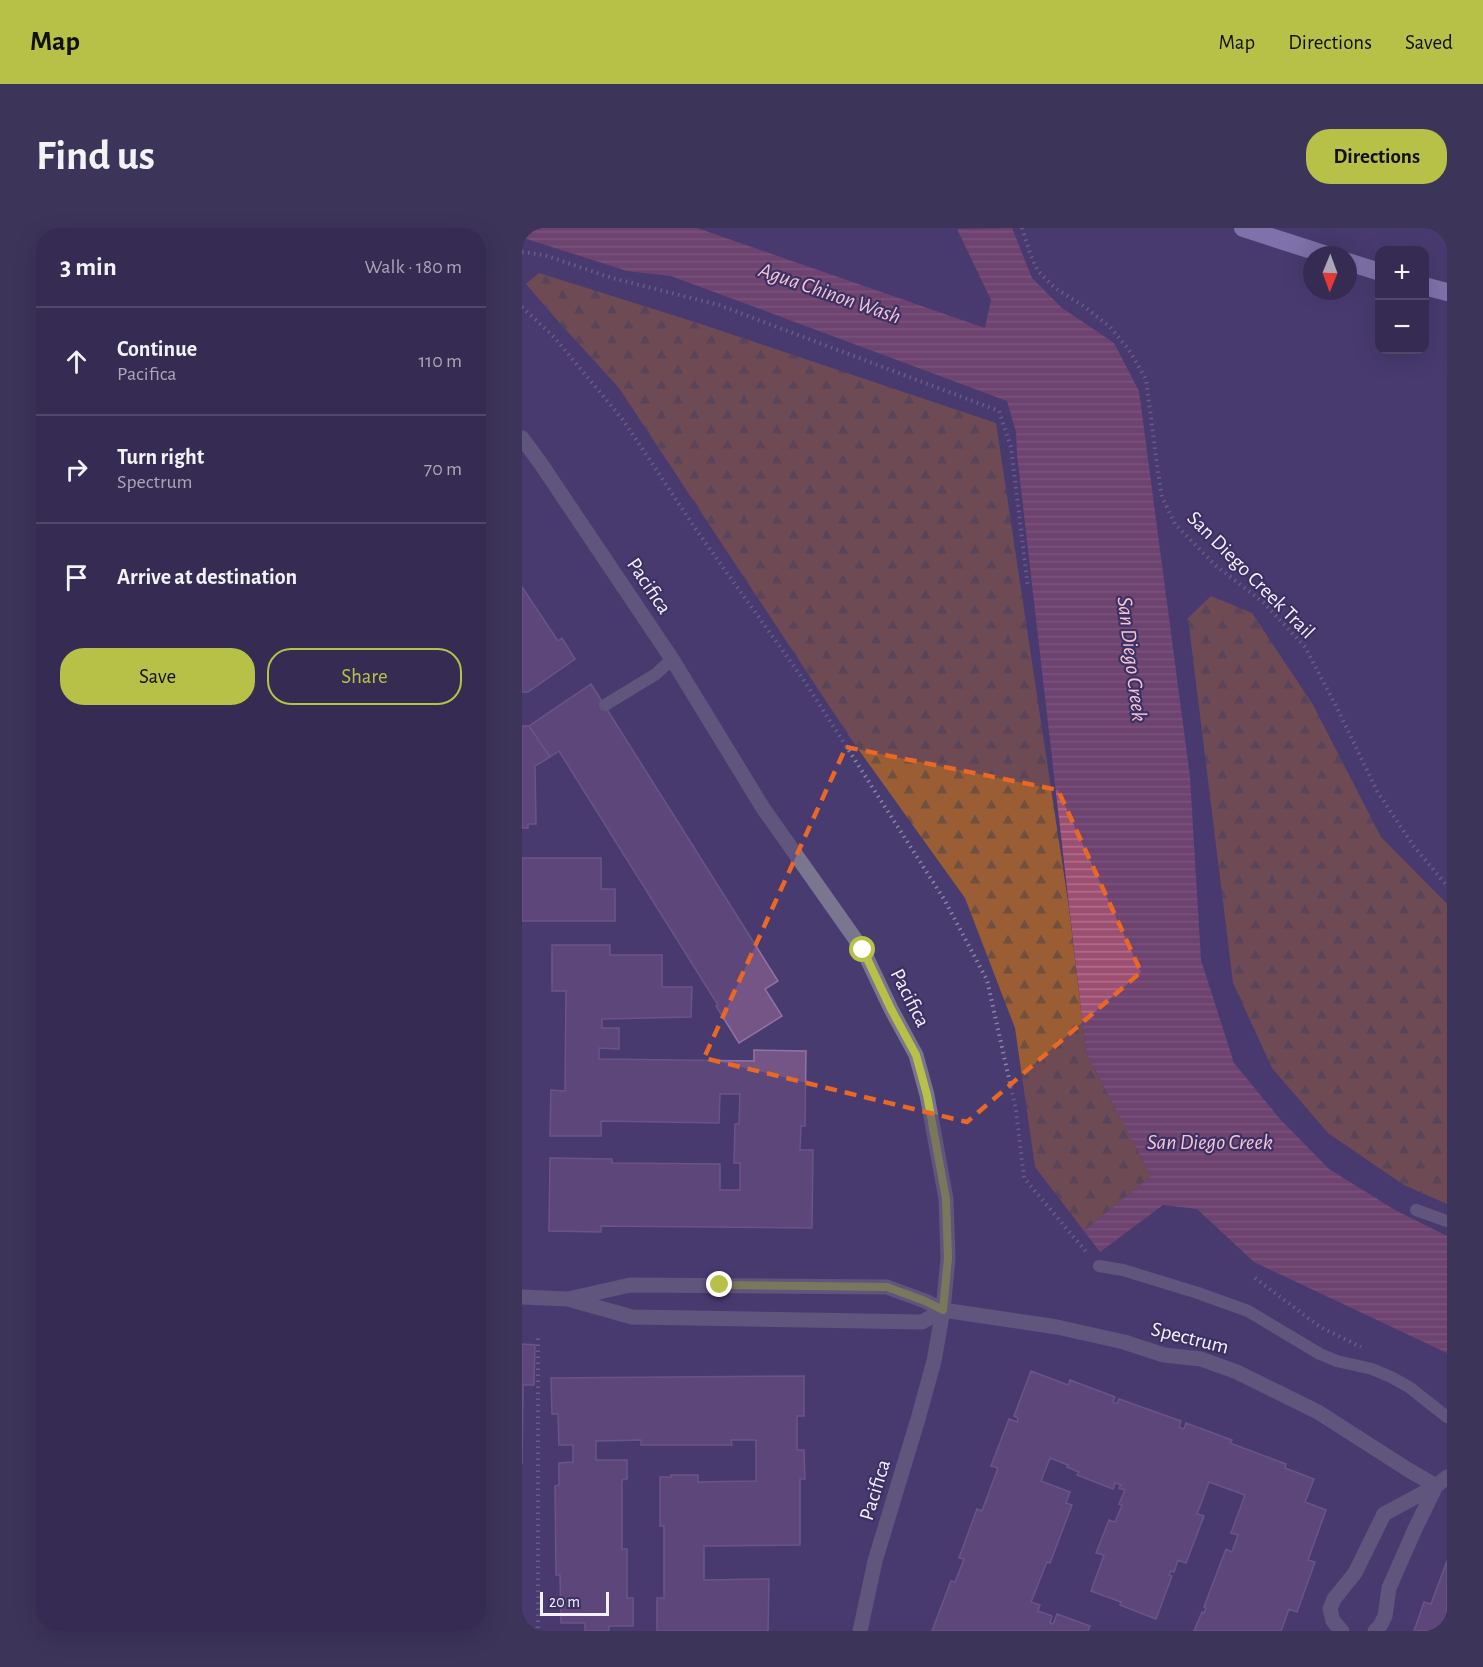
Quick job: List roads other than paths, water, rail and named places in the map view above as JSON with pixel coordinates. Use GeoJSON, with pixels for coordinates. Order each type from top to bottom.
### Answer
{"type":"FeatureCollection","features":[{"type":"Feature","properties":{"kind":"highway"},"geometry":{"type":"LineString","coordinates":[[1243,228],[1303,247]]}},
{"type":"Feature","properties":{"kind":"highway"},"geometry":{"type":"LineString","coordinates":[[1357,265],[1375,270]]}},
{"type":"Feature","properties":{"kind":"highway"},"geometry":{"type":"LineString","coordinates":[[1429,287],[1447,292]]}},
{"type":"Feature","properties":{"kind":"street","name":"Pacifica"},"geometry":{"type":"LineString","coordinates":[[522,438],[672,659],[764,808],[863,950],[916,1055],[927,1095],[946,1199],[948,1258],[943,1310],[934,1361],[875,1561],[860,1631]]}},
{"type":"Feature","properties":{"kind":"street","name":"Spectrum"},"geometry":{"type":"LineString","coordinates":[[568,1299],[630,1285],[887,1287],[943,1310],[1057,1327],[1124,1342],[1164,1355],[1201,1359],[1237,1372],[1318,1412],[1407,1469],[1441,1481]]}},
{"type":"Feature","properties":{"kind":"street","name":"Spectrum"},"geometry":{"type":"LineString","coordinates":[[522,1297],[568,1299],[632,1317],[922,1322],[943,1310]]}},
{"type":"Feature","properties":{"kind":"street"},"geometry":{"type":"LineString","coordinates":[[1342,1631],[1333,1621],[1330,1609],[1334,1599],[1355,1574],[1384,1514],[1441,1481]]}},
{"type":"Feature","properties":{"kind":"street"},"geometry":{"type":"LineString","coordinates":[[1375,1631],[1385,1616],[1389,1588],[1414,1529],[1441,1481]]}},
{"type":"Feature","properties":{"kind":"lane"},"geometry":{"type":"LineString","coordinates":[[604,705],[656,674],[672,659]]}},
{"type":"Feature","properties":{"kind":"lane"},"geometry":{"type":"LineString","coordinates":[[1416,1210],[1447,1221]]}},
{"type":"Feature","properties":{"kind":"lane"},"geometry":{"type":"LineString","coordinates":[[1099,1266],[1123,1270],[1248,1311],[1320,1354],[1391,1377],[1409,1387],[1447,1417]]}},
{"type":"Feature","properties":{"kind":"water","name":"San Diego Creek"},"geometry":{"type":"Polygon","coordinates":[[[522,228],[697,228],[985,328],[991,300],[957,229],[1012,228],[1032,278],[1062,308],[1114,343],[1139,391],[1190,777],[1201,960],[1234,1063],[1280,1119],[1329,1169],[1395,1210],[1447,1236],[1447,1353],[1254,1262],[1197,1209],[1163,1205],[1100,1252],[1084,1231],[1151,1176],[1086,1053],[1016,432],[1007,401],[671,276],[627,271],[527,239],[522,236],[522,228]]]}},
{"type":"Feature","properties":{"kind":"water label","name":"Agua Chinon Wash"},"geometry":{"type":"Point","coordinates":[830,293]}}]}
